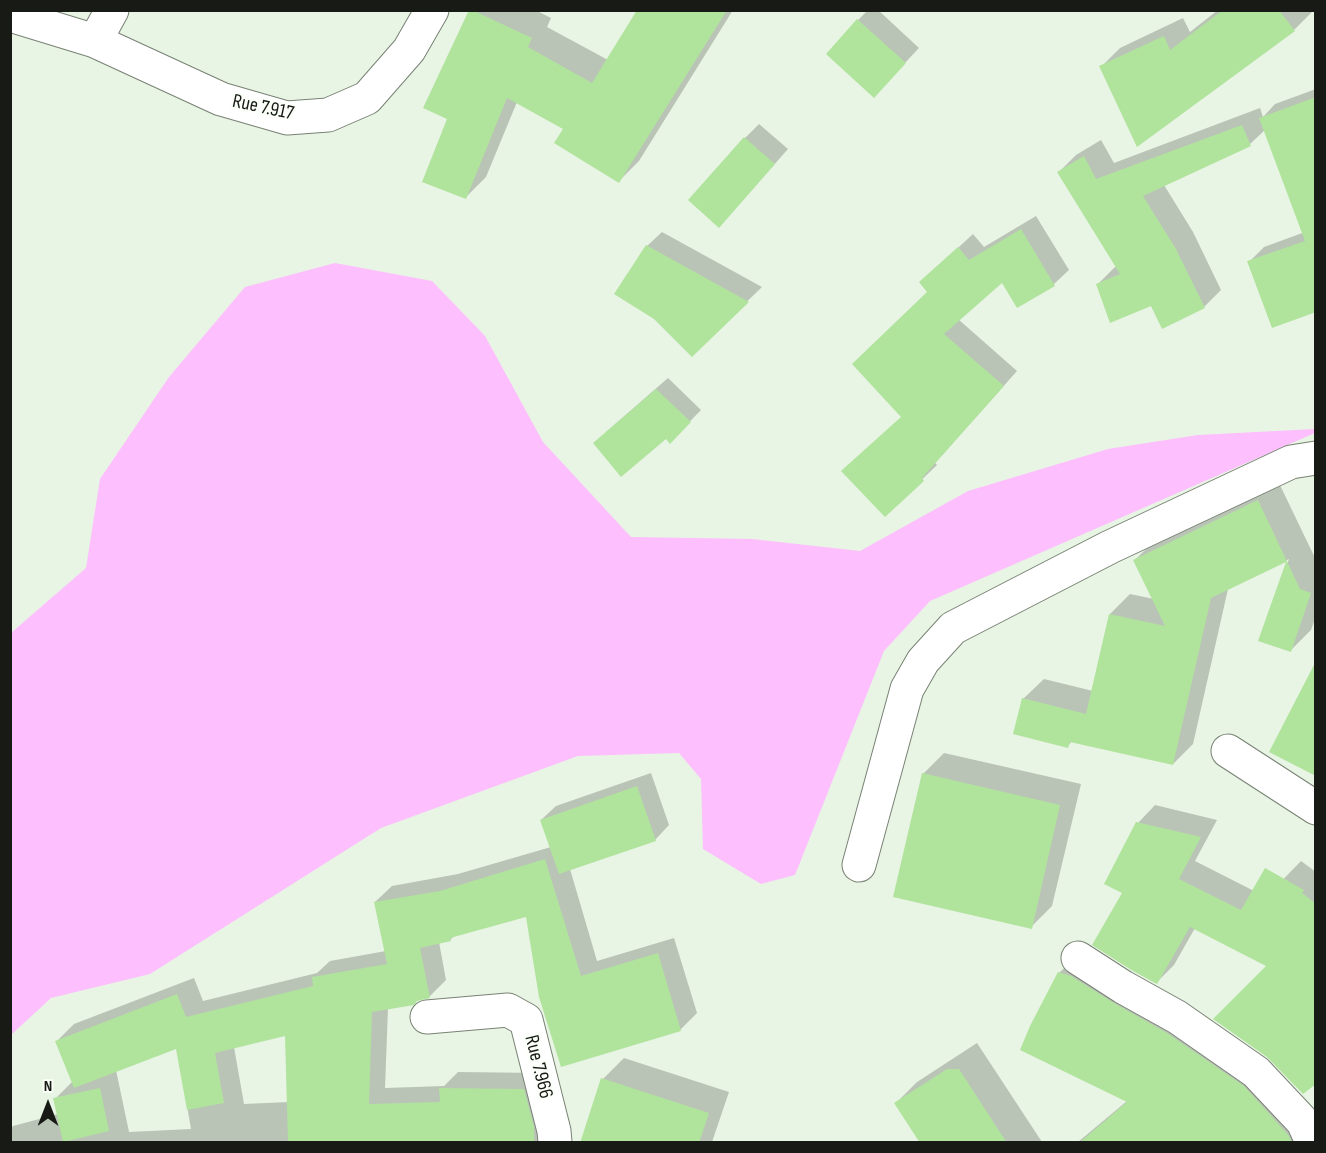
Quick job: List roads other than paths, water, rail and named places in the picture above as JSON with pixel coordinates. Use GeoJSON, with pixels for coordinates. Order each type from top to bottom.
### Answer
{"type":"FeatureCollection","features":[{"type":"Feature","properties":{"kind":"street"},"geometry":{"type":"LineString","coordinates":[[95,41],[112,10]]}},
{"type":"Feature","properties":{"kind":"street","name":"Rue 7.917"},"geometry":{"type":"LineString","coordinates":[[10,15],[95,41],[221,99],[287,118],[328,115],[367,98],[409,51],[432,10]]}},
{"type":"Feature","properties":{"kind":"street"},"geometry":{"type":"LineString","coordinates":[[859,865],[907,689],[922,661],[952,628],[1110,547],[1291,462],[1316,458]]}},
{"type":"Feature","properties":{"kind":"street"},"geometry":{"type":"LineString","coordinates":[[1228,751],[1316,808]]}},
{"type":"Feature","properties":{"kind":"street"},"geometry":{"type":"LineString","coordinates":[[1078,958],[1123,987],[1177,1017],[1256,1072],[1310,1125]]}},
{"type":"Feature","properties":{"kind":"street","name":"Rue 7.966"},"geometry":{"type":"LineString","coordinates":[[427,1017],[508,1010],[526,1020],[555,1143]]}}]}
